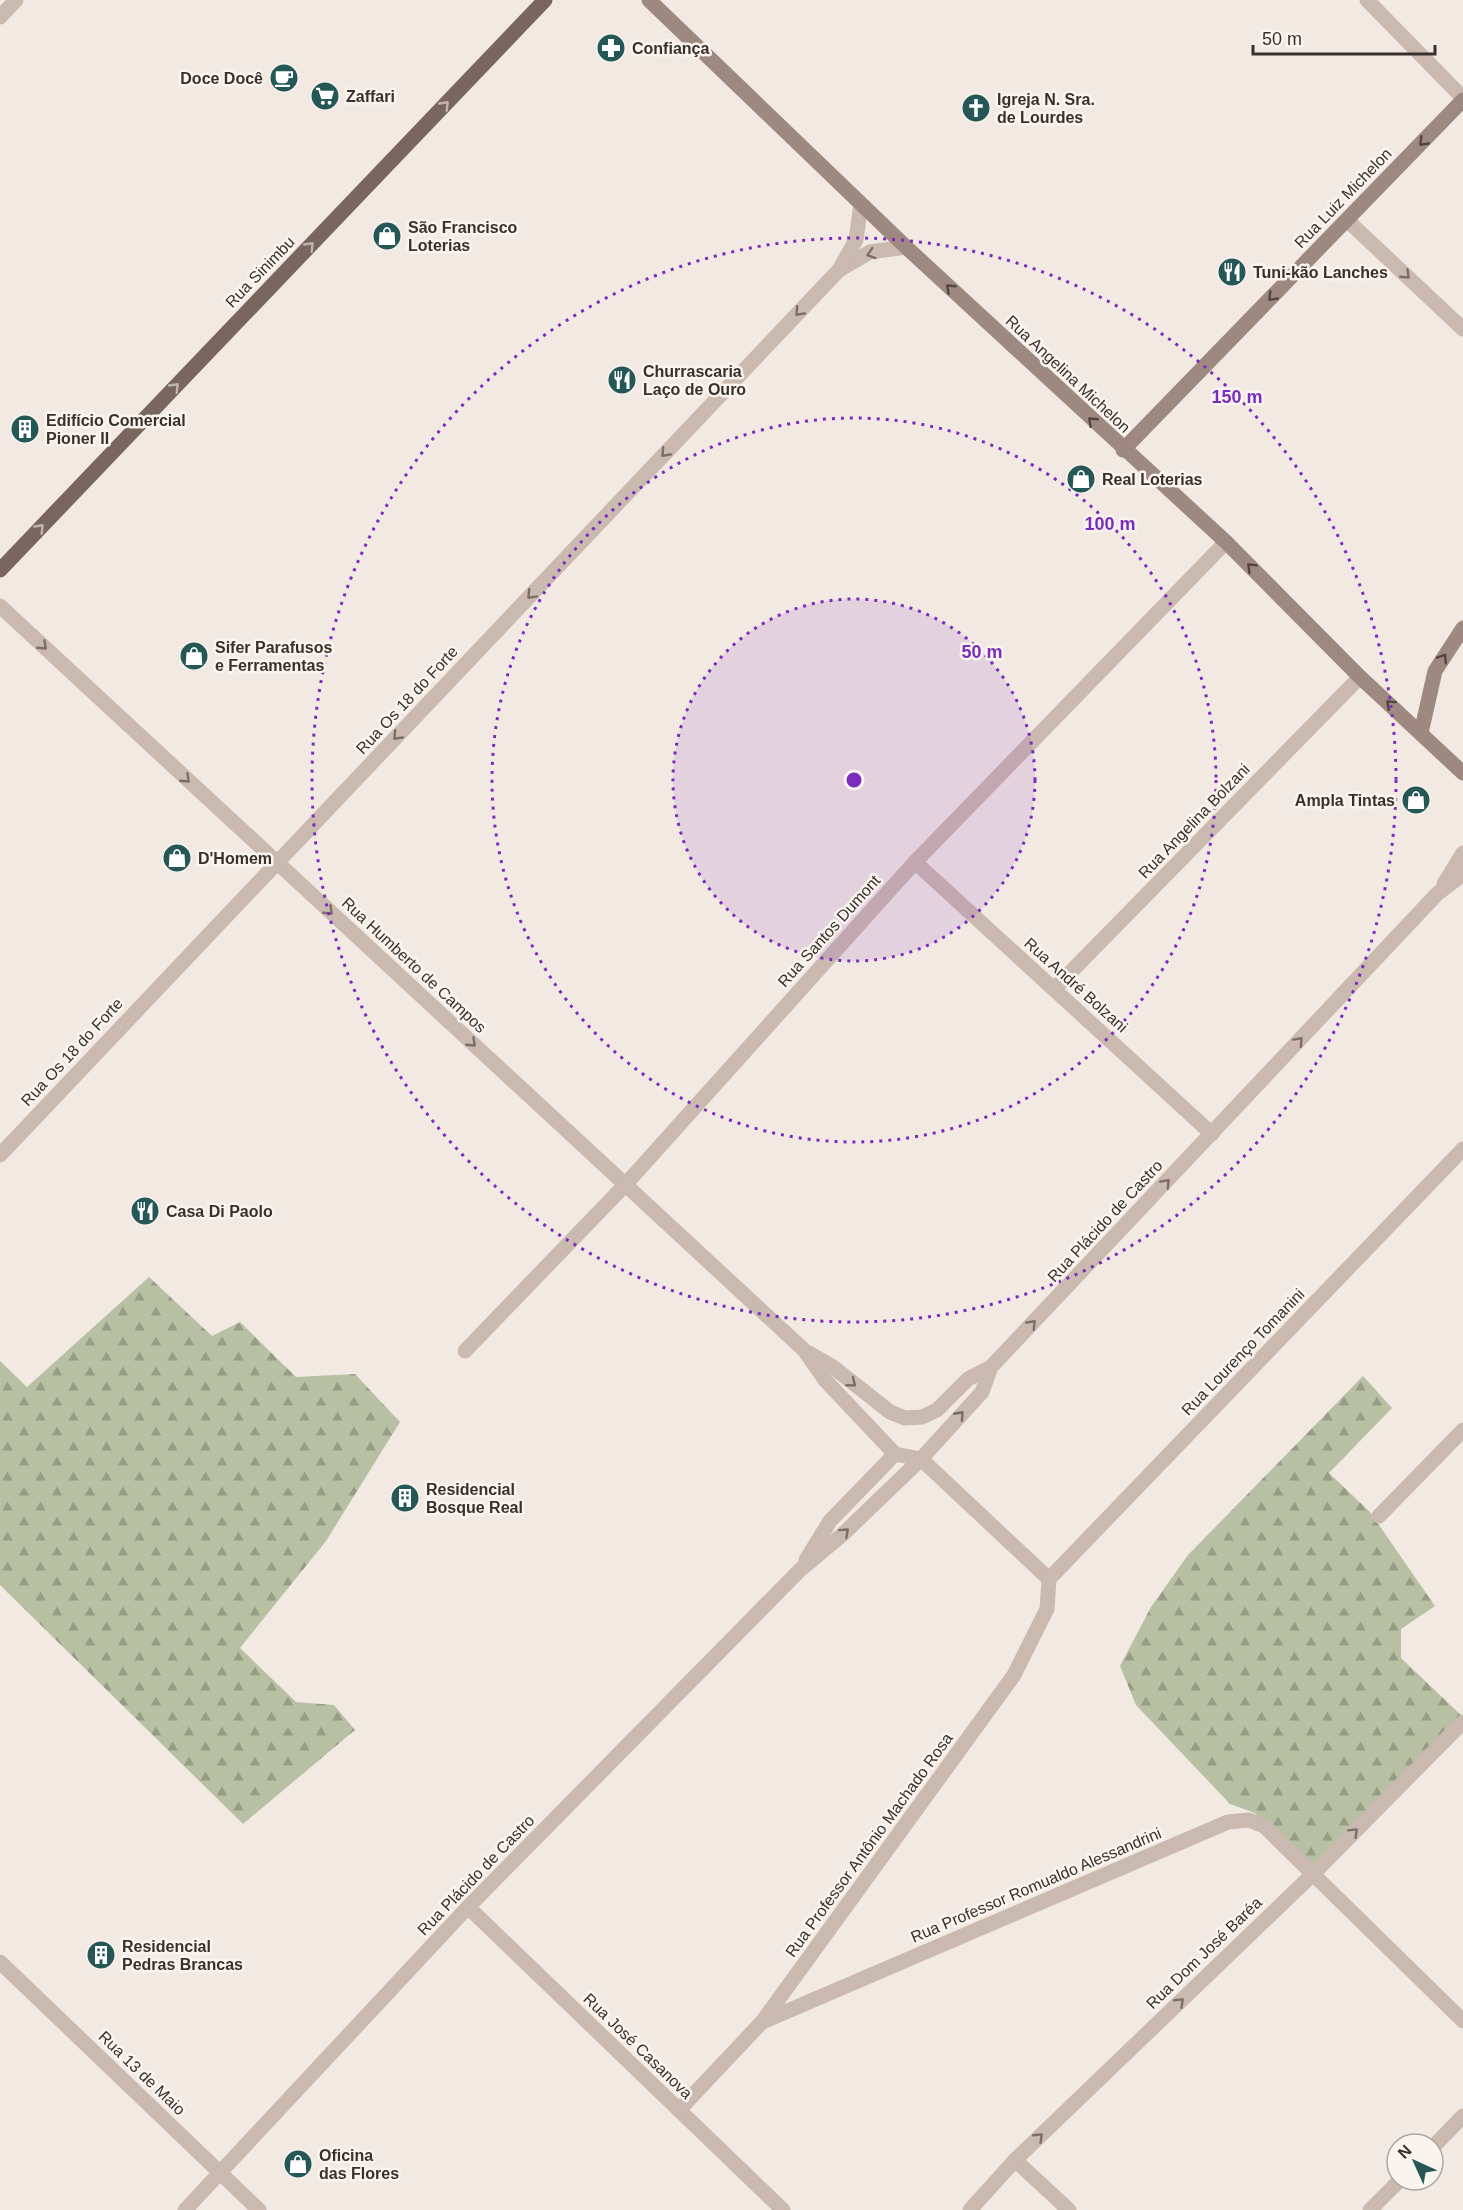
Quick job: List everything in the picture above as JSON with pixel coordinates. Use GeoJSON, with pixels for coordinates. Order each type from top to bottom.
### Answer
{"type":"FeatureCollection","features":[{"type":"Feature","properties":{"kind":"main road","name":"Rua Sinimbu"},"geometry":{"type":"LineString","coordinates":[[0,570],[545,0]]}},
{"type":"Feature","properties":{"kind":"main road","name":"Rua Angelina Michelon"},"geometry":{"type":"LineString","coordinates":[[649,0],[906,247],[1123,450],[1226,542],[1360,677],[1463,773]]}},
{"type":"Feature","properties":{"kind":"main road","name":"Rua Luiz Michelon"},"geometry":{"type":"LineString","coordinates":[[1123,450],[1463,99]]}},
{"type":"Feature","properties":{"kind":"main road"},"geometry":{"type":"LineString","coordinates":[[1421,733],[1435,671],[1463,628]]}},
{"type":"Feature","properties":{"kind":"street"},"geometry":{"type":"LineString","coordinates":[[0,17],[16,0]]}},
{"type":"Feature","properties":{"kind":"street"},"geometry":{"type":"LineString","coordinates":[[1367,0],[1463,99]]}},
{"type":"Feature","properties":{"kind":"street","name":"Rua Os 18 do Forte"},"geometry":{"type":"LineString","coordinates":[[0,1155],[840,270],[856,240],[861,204]]}},
{"type":"Feature","properties":{"kind":"street"},"geometry":{"type":"LineString","coordinates":[[1348,220],[1463,329]]}},
{"type":"Feature","properties":{"kind":"street","name":"Rua Os 18 do Forte"},"geometry":{"type":"LineString","coordinates":[[840,270],[870,252],[906,247]]}},
{"type":"Feature","properties":{"kind":"street","name":"Rua Santos Dumont"},"geometry":{"type":"LineString","coordinates":[[465,1351],[625,1185],[915,862],[1226,542]]}},
{"type":"Feature","properties":{"kind":"street","name":"Rua Humberto de Campos"},"geometry":{"type":"LineString","coordinates":[[0,606],[804,1350],[833,1367],[890,1412],[905,1418],[922,1417],[937,1410],[968,1379],[991,1367]]}},
{"type":"Feature","properties":{"kind":"street","name":"Rua Angelina Bolzani"},"geometry":{"type":"LineString","coordinates":[[1054,990],[1360,677]]}},
{"type":"Feature","properties":{"kind":"street","name":"Rua Plácido de Castro"},"geometry":{"type":"LineString","coordinates":[[1437,894],[1463,853]]}},
{"type":"Feature","properties":{"kind":"street","name":"Rua André Bolzani"},"geometry":{"type":"LineString","coordinates":[[915,862],[1212,1134]]}},
{"type":"Feature","properties":{"kind":"street","name":"Rua Plácido de Castro"},"geometry":{"type":"LineString","coordinates":[[185,2210],[468,1907],[800,1570],[842,1535],[921,1459],[981,1392],[991,1367],[1437,894],[1463,874]]}},
{"type":"Feature","properties":{"kind":"street","name":"Rua Lourenço Tomanini"},"geometry":{"type":"LineString","coordinates":[[1049,1579],[1463,1149]]}},
{"type":"Feature","properties":{"kind":"street","name":"Rua Humberto de Campos"},"geometry":{"type":"LineString","coordinates":[[804,1350],[825,1380],[895,1454]]}},
{"type":"Feature","properties":{"kind":"street"},"geometry":{"type":"LineString","coordinates":[[1379,1516],[1463,1430]]}},
{"type":"Feature","properties":{"kind":"street"},"geometry":{"type":"LineString","coordinates":[[895,1454],[921,1459],[1049,1579]]}},
{"type":"Feature","properties":{"kind":"street","name":"Rua Plácido de Castro"},"geometry":{"type":"LineString","coordinates":[[800,1570],[830,1521],[895,1454]]}},
{"type":"Feature","properties":{"kind":"street","name":"Rua Professor Antônio Machado Rosa"},"geometry":{"type":"LineString","coordinates":[[679,2110],[762,2022],[1014,1675],[1047,1609],[1049,1579]]}},
{"type":"Feature","properties":{"kind":"street","name":"Rua Dom José Baréa"},"geometry":{"type":"LineString","coordinates":[[970,2210],[1015,2160],[1313,1874],[1463,1722]]}},
{"type":"Feature","properties":{"kind":"street","name":"Rua Professor Romualdo Alessandrini"},"geometry":{"type":"LineString","coordinates":[[762,2022],[1228,1822],[1249,1820],[1264,1826],[1463,2021]]}},
{"type":"Feature","properties":{"kind":"street","name":"Rua José Casanova"},"geometry":{"type":"LineString","coordinates":[[468,1907],[783,2210]]}},
{"type":"Feature","properties":{"kind":"street","name":"Rua 13 de Maio"},"geometry":{"type":"LineString","coordinates":[[0,1962],[259,2210]]}},
{"type":"Feature","properties":{"kind":"street"},"geometry":{"type":"LineString","coordinates":[[1445,2134],[1463,2116]]}},
{"type":"Feature","properties":{"kind":"street"},"geometry":{"type":"LineString","coordinates":[[1015,2160],[1069,2210]]}},
{"type":"Feature","properties":{"kind":"street"},"geometry":{"type":"LineString","coordinates":[[1370,2210],[1388,2192]]}},
{"type":"Feature","properties":{"kind":"green space"},"geometry":{"type":"Polygon","coordinates":[[[149,1277],[212,1336],[240,1322],[296,1377],[355,1374],[400,1422],[326,1541],[240,1648],[296,1702],[334,1705],[355,1730],[243,1824],[0,1585],[0,1361],[27,1387],[149,1277]]]}},
{"type":"Feature","properties":{"kind":"green space"},"geometry":{"type":"Polygon","coordinates":[[[1363,1376],[1392,1408],[1329,1473],[1370,1512],[1435,1606],[1401,1629],[1401,1658],[1463,1717],[1313,1868],[1255,1813],[1230,1804],[1136,1705],[1120,1666],[1151,1607],[1188,1555],[1363,1376]]]}},
{"type":"Feature","properties":{"kind":"place","name":"Confiança"},"geometry":{"type":"Point","coordinates":[611,48]}},
{"type":"Feature","properties":{"kind":"place","name":"Doce Docê"},"geometry":{"type":"Point","coordinates":[284,78]}},
{"type":"Feature","properties":{"kind":"place","name":"Zaffari"},"geometry":{"type":"Point","coordinates":[325,96]}},
{"type":"Feature","properties":{"kind":"place","name":"Igreja N. Sra. de Lourdes"},"geometry":{"type":"Point","coordinates":[976,108]}},
{"type":"Feature","properties":{"kind":"place","name":"São Francisco Loterias"},"geometry":{"type":"Point","coordinates":[387,236]}},
{"type":"Feature","properties":{"kind":"place","name":"Tuni-kão Lanches"},"geometry":{"type":"Point","coordinates":[1232,272]}},
{"type":"Feature","properties":{"kind":"place","name":"Churrascaria Laço de Ouro"},"geometry":{"type":"Point","coordinates":[622,380]}},
{"type":"Feature","properties":{"kind":"place","name":"Edifício Comercial Pioner II"},"geometry":{"type":"Point","coordinates":[25,429]}},
{"type":"Feature","properties":{"kind":"place","name":"Real Loterias"},"geometry":{"type":"Point","coordinates":[1081,479]}},
{"type":"Feature","properties":{"kind":"place","name":"Sifer Parafusos e Ferramentas"},"geometry":{"type":"Point","coordinates":[194,656]}},
{"type":"Feature","properties":{"kind":"place","name":"Ampla Tintas"},"geometry":{"type":"Point","coordinates":[1416,800]}},
{"type":"Feature","properties":{"kind":"place","name":"D'Homem"},"geometry":{"type":"Point","coordinates":[177,858]}},
{"type":"Feature","properties":{"kind":"place","name":"Casa Di Paolo"},"geometry":{"type":"Point","coordinates":[145,1211]}},
{"type":"Feature","properties":{"kind":"place","name":"Residencial Bosque Real"},"geometry":{"type":"Point","coordinates":[405,1498]}},
{"type":"Feature","properties":{"kind":"place","name":"Residencial Pedras Brancas"},"geometry":{"type":"Point","coordinates":[101,1955]}},
{"type":"Feature","properties":{"kind":"place","name":"Oficina das Flores"},"geometry":{"type":"Point","coordinates":[298,2164]}}]}
